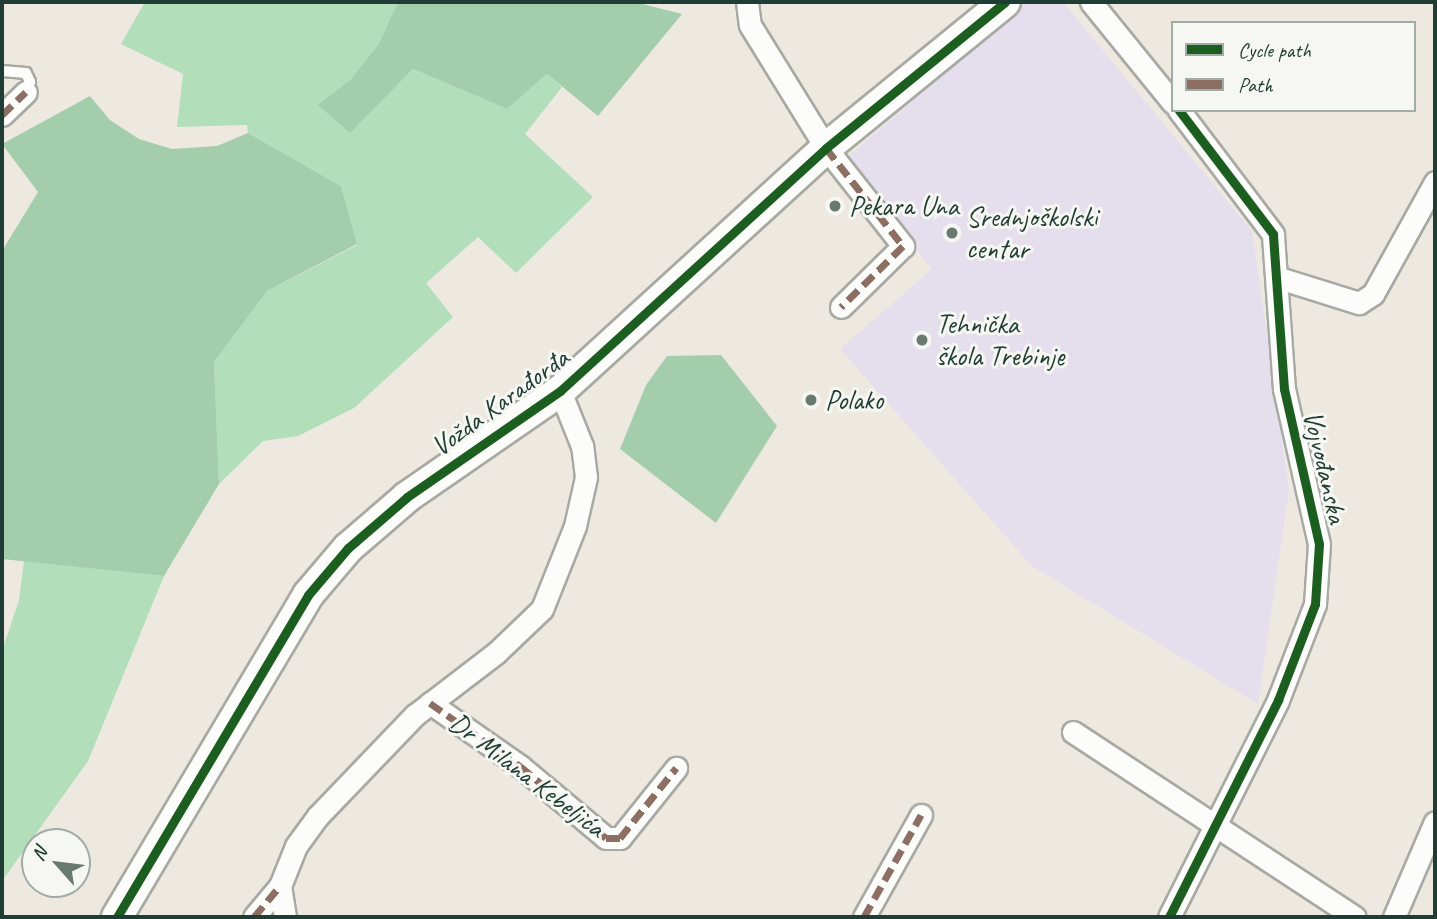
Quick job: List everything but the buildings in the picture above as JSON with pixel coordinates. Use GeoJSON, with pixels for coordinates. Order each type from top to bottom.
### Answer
{"type":"FeatureCollection","features":[{"type":"Feature","properties":{"kind":"street"},"geometry":{"type":"LineString","coordinates":[[747,2],[750,25],[827,148],[903,246],[841,307]]}},
{"type":"Feature","properties":{"kind":"street","name":"Vožda Karađorđa"},"geometry":{"type":"LineString","coordinates":[[117,917],[308,595],[348,548],[407,496],[560,391],[827,148],[1005,2]]}},
{"type":"Feature","properties":{"kind":"street"},"geometry":{"type":"LineString","coordinates":[[1091,2],[1171,101]]}},
{"type":"Feature","properties":{"kind":"street"},"geometry":{"type":"LineString","coordinates":[[2,115],[26,92]]}},
{"type":"Feature","properties":{"kind":"street","name":"Vojvođanska"},"geometry":{"type":"LineString","coordinates":[[1170,917],[1218,829],[1278,700],[1315,604],[1319,544],[1284,389],[1279,278],[1273,234],[1181,112]]}},
{"type":"Feature","properties":{"kind":"street"},"geometry":{"type":"LineString","coordinates":[[1279,278],[1359,303],[1373,293],[1435,182]]}},
{"type":"Feature","properties":{"kind":"street","name":"Dr Milana Kebeljića"},"geometry":{"type":"LineString","coordinates":[[254,917],[279,886],[296,846],[318,816],[430,703],[497,652],[542,609],[575,526],[586,477],[582,446],[560,391]]}},
{"type":"Feature","properties":{"kind":"street","name":"Dr Milana Kebeljića"},"geometry":{"type":"LineString","coordinates":[[430,703],[520,766],[606,838],[620,838],[676,768]]}},
{"type":"Feature","properties":{"kind":"street"},"geometry":{"type":"LineString","coordinates":[[1073,732],[1355,917]]}},
{"type":"Feature","properties":{"kind":"street"},"geometry":{"type":"LineString","coordinates":[[864,917],[921,815]]}},
{"type":"Feature","properties":{"kind":"street"},"geometry":{"type":"LineString","coordinates":[[1394,917],[1435,822]]}},
{"type":"Feature","properties":{"kind":"street"},"geometry":{"type":"LineString","coordinates":[[279,886],[285,917]]}},
{"type":"Feature","properties":{"kind":"lane"},"geometry":{"type":"LineString","coordinates":[[2,71],[26,73],[30,82],[26,92]]}},
{"type":"Feature","properties":{"kind":"shaded area"},"geometry":{"type":"Polygon","coordinates":[[[1027,2],[1063,2],[1252,231],[1289,490],[1258,704],[1032,566],[840,349],[932,269],[844,160],[1027,2]]]}},
{"type":"Feature","properties":{"kind":"green space"},"geometry":{"type":"Polygon","coordinates":[[[145,2],[398,2],[378,45],[350,80],[319,105],[350,132],[413,69],[507,109],[547,74],[562,87],[525,134],[593,197],[516,273],[478,237],[426,283],[453,317],[354,408],[298,436],[263,441],[219,484],[214,362],[267,291],[357,245],[341,186],[248,133],[247,125],[177,127],[183,74],[121,44],[145,2]]]}},
{"type":"Feature","properties":{"kind":"green space"},"geometry":{"type":"Polygon","coordinates":[[[398,2],[635,2],[682,14],[598,116],[547,74],[507,109],[413,69],[350,133],[318,105],[350,80],[378,45],[398,2]]]}},
{"type":"Feature","properties":{"kind":"green space"},"geometry":{"type":"Polygon","coordinates":[[[90,96],[110,120],[139,139],[172,149],[217,146],[248,133],[341,186],[357,244],[267,291],[214,362],[219,484],[164,576],[2,559],[2,251],[38,192],[2,144],[90,96]]]}},
{"type":"Feature","properties":{"kind":"green space"},"geometry":{"type":"Polygon","coordinates":[[[721,355],[777,426],[716,523],[620,449],[646,385],[667,356],[721,355]]]}},
{"type":"Feature","properties":{"kind":"green space"},"geometry":{"type":"Polygon","coordinates":[[[24,561],[164,576],[88,761],[40,828],[21,828],[21,854],[2,881],[2,651],[19,600],[24,561]]]}},
{"type":"Feature","properties":{"kind":"marked path"},"geometry":{"type":"LineString","coordinates":[[2,115],[26,92]]}},
{"type":"Feature","properties":{"kind":"marked path"},"geometry":{"type":"LineString","coordinates":[[826,148],[903,246],[841,307]]}},
{"type":"Feature","properties":{"kind":"marked path"},"geometry":{"type":"LineString","coordinates":[[430,703],[520,766],[606,838],[620,838],[676,768]]}},
{"type":"Feature","properties":{"kind":"marked path"},"geometry":{"type":"LineString","coordinates":[[864,917],[921,815]]}},
{"type":"Feature","properties":{"kind":"marked path"},"geometry":{"type":"LineString","coordinates":[[254,917],[280,886]]}},
{"type":"Feature","properties":{"kind":"cycle path"},"geometry":{"type":"LineString","coordinates":[[117,917],[308,595],[348,548],[407,497],[560,391],[826,148],[1005,2]]}},
{"type":"Feature","properties":{"kind":"cycle path"},"geometry":{"type":"LineString","coordinates":[[1169,917],[1278,700],[1315,604],[1319,544],[1284,389],[1273,234],[1181,112]]}},
{"type":"Feature","properties":{"kind":"place","name":"Pekara Una"},"geometry":{"type":"Point","coordinates":[835,206]}},
{"type":"Feature","properties":{"kind":"place","name":"Srednjoškolski centar"},"geometry":{"type":"Point","coordinates":[952,233]}},
{"type":"Feature","properties":{"kind":"place","name":"Tehnička škola Trebinje"},"geometry":{"type":"Point","coordinates":[922,340]}},
{"type":"Feature","properties":{"kind":"place","name":"Polako"},"geometry":{"type":"Point","coordinates":[811,400]}}]}
